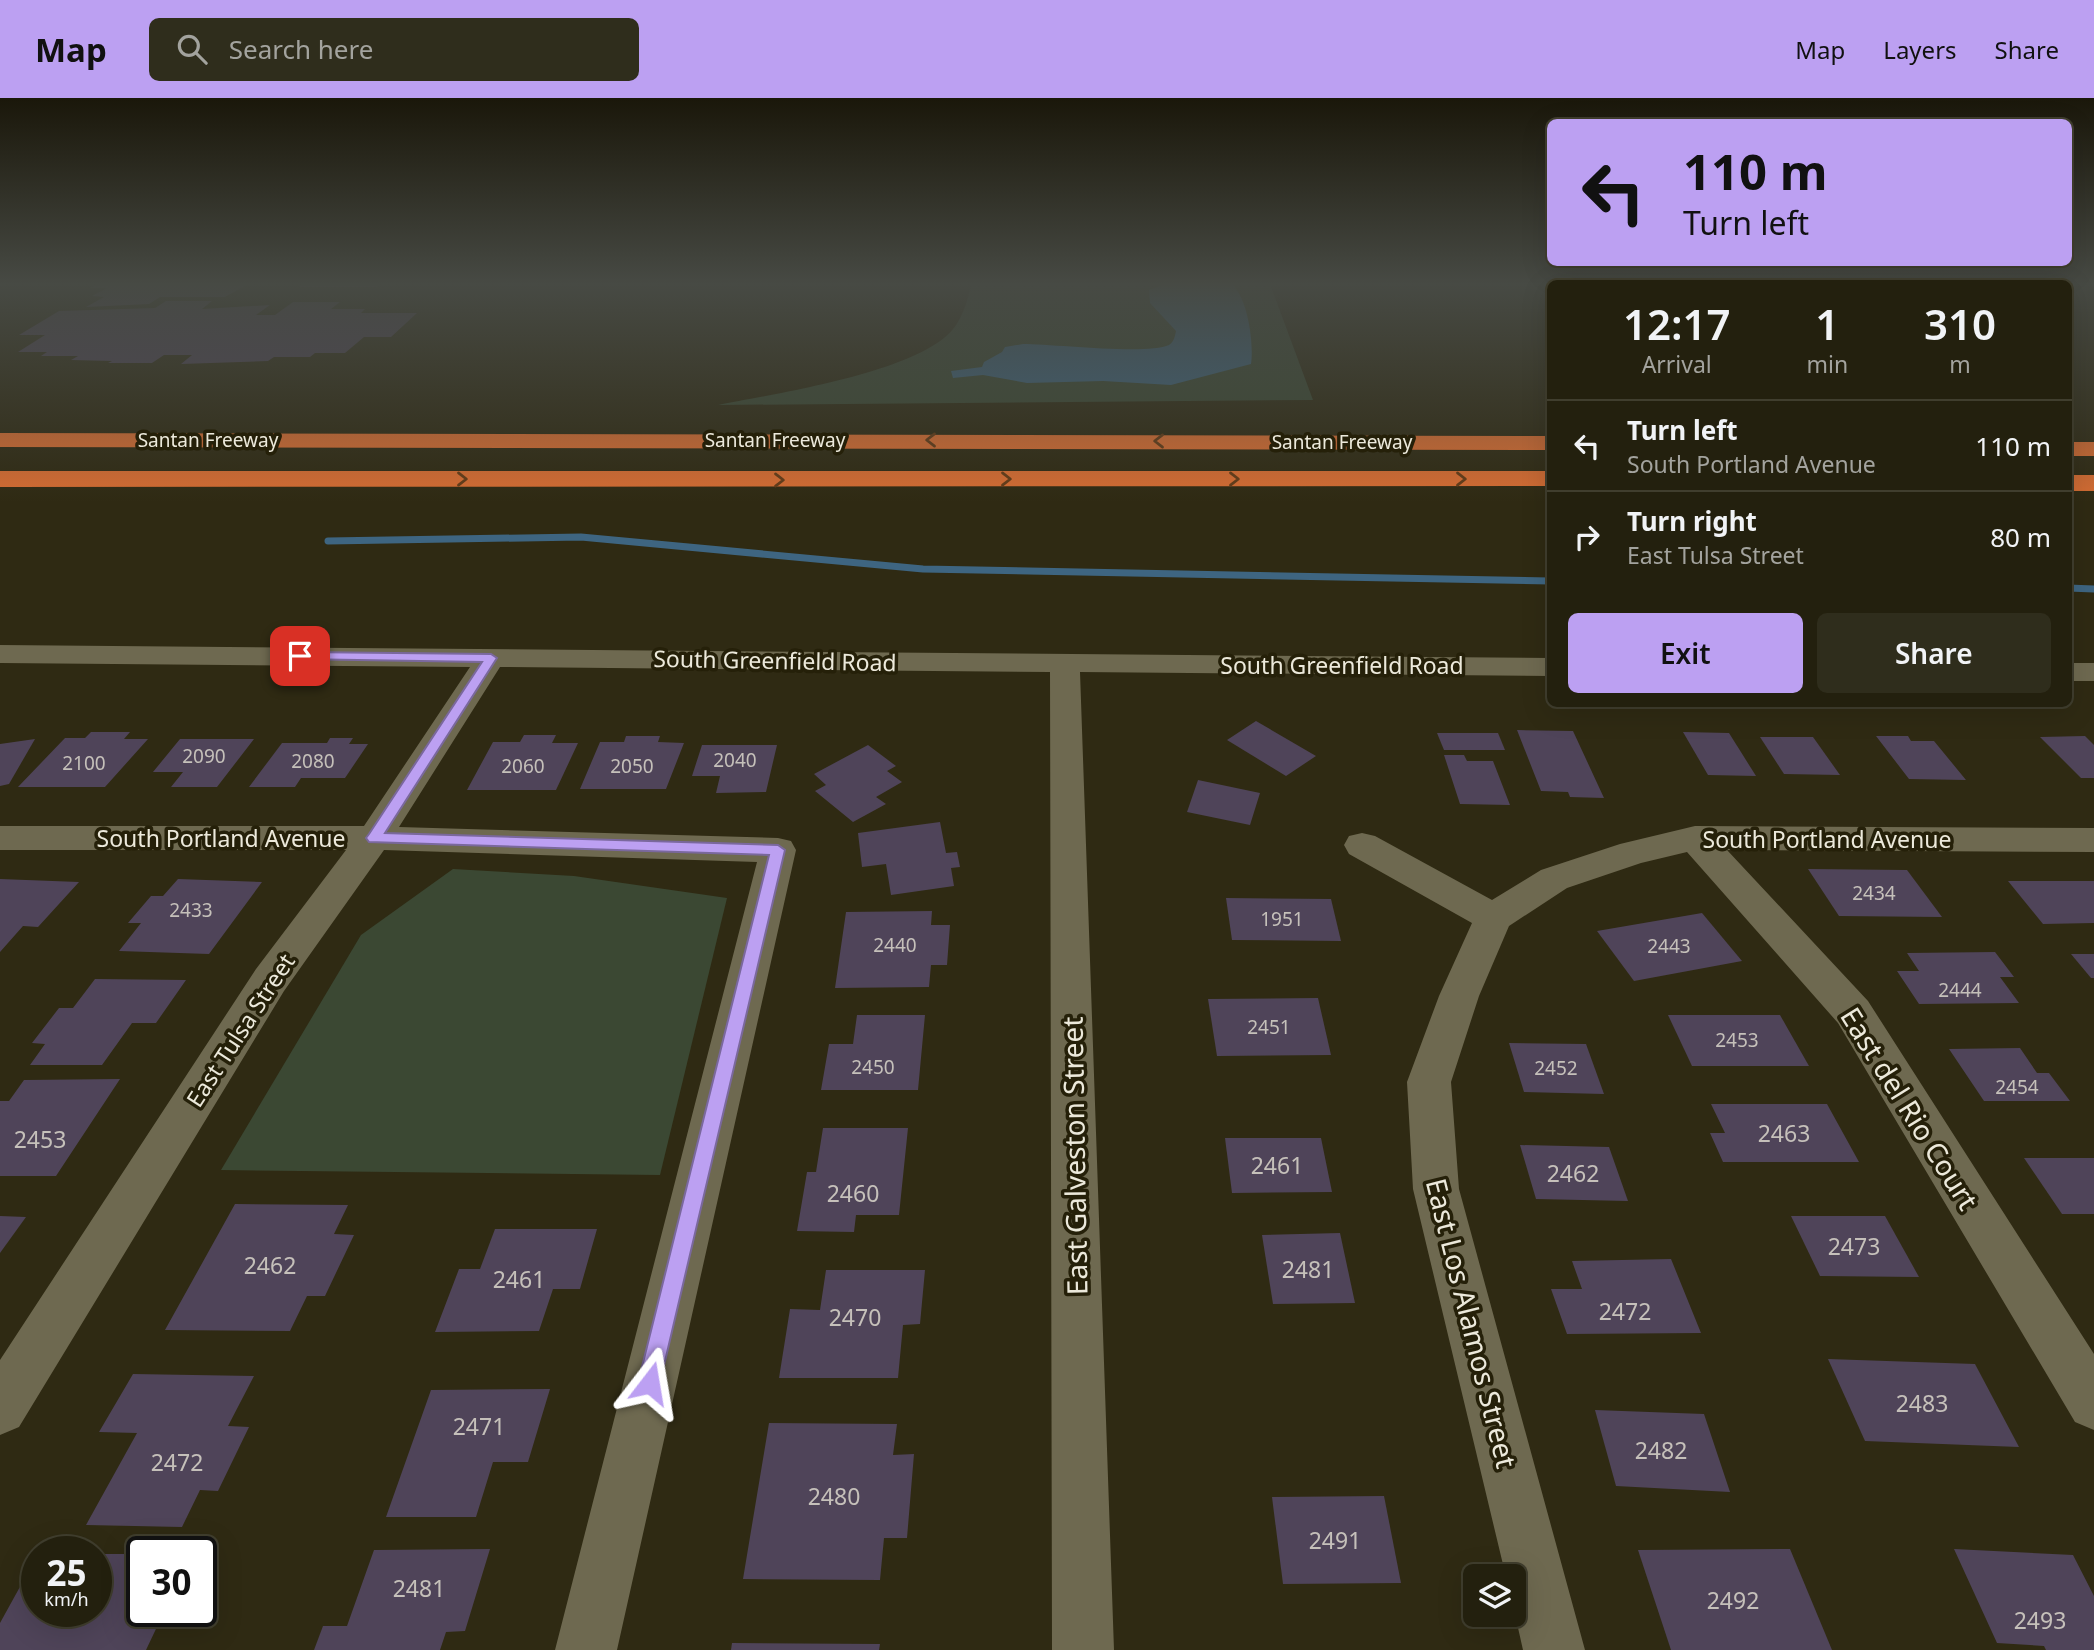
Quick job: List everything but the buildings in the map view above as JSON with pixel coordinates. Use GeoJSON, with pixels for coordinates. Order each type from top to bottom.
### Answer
{"type":"FeatureCollection","features":[{"type":"Feature","properties":{"kind":"highway"},"geometry":{"type":"LineString","coordinates":[[0,428],[483,432],[844,440]]}},
{"type":"Feature","properties":{"kind":"highway","name":"Santan Freeway"},"geometry":{"type":"LineString","coordinates":[[0,440],[1547,443]]}},
{"type":"Feature","properties":{"kind":"highway"},"geometry":{"type":"LineString","coordinates":[[2072,449],[2094,449]]}},
{"type":"Feature","properties":{"kind":"highway","name":"Santan Freeway"},"geometry":{"type":"LineString","coordinates":[[0,479],[1547,478]]}},
{"type":"Feature","properties":{"kind":"highway"},"geometry":{"type":"LineString","coordinates":[[0,492],[291,488],[394,479]]}},
{"type":"Feature","properties":{"kind":"highway"},"geometry":{"type":"LineString","coordinates":[[2072,483],[2094,484]]}},
{"type":"Feature","properties":{"kind":"street","name":"South Greenfield Road"},"geometry":{"type":"LineString","coordinates":[[0,654],[1547,667]]}},
{"type":"Feature","properties":{"kind":"street","name":"East Tulsa Street"},"geometry":{"type":"LineString","coordinates":[[0,1408],[270,981],[374,838],[491,658]]}},
{"type":"Feature","properties":{"kind":"street","name":"East Galveston Street"},"geometry":{"type":"LineString","coordinates":[[1065,663],[1083,1650]]}},
{"type":"Feature","properties":{"kind":"street"},"geometry":{"type":"LineString","coordinates":[[2072,671],[2094,672]]}},
{"type":"Feature","properties":{"kind":"street","name":"South Portland Avenue"},"geometry":{"type":"LineString","coordinates":[[0,838],[374,838],[778,850],[586,1650]]}},
{"type":"Feature","properties":{"kind":"street","name":"South Portland Avenue"},"geometry":{"type":"LineString","coordinates":[[1493,918],[1555,879],[1633,853],[1695,838],[2094,840]]}},
{"type":"Feature","properties":{"kind":"street","name":"East del Rio Court"},"geometry":{"type":"LineString","coordinates":[[1695,838],[1853,1012],[2094,1403]]}},
{"type":"Feature","properties":{"kind":"street"},"geometry":{"type":"LineString","coordinates":[[1362,845],[1493,918]]}},
{"type":"Feature","properties":{"kind":"street","name":"East Los Alamos Street"},"geometry":{"type":"LineString","coordinates":[[1493,918],[1459,996],[1429,1082],[1436,1189],[1554,1650]]}},
{"type":"Feature","properties":{"kind":"green space"},"geometry":{"type":"Polygon","coordinates":[[[1297,356],[1313,400],[718,405],[844,379],[910,357],[1297,356]]]}},
{"type":"Feature","properties":{"kind":"green space"},"geometry":{"type":"Polygon","coordinates":[[[453,869],[574,876],[727,898],[660,1175],[221,1170],[361,935],[453,869]]]}},
{"type":"Feature","properties":{"kind":"water"},"geometry":{"type":"Polygon","coordinates":[[[994,356],[1251,356],[1251,364],[1171,385],[1103,381],[1027,383],[983,375],[953,378],[951,371],[982,367],[984,362],[994,356]]]}},
{"type":"Feature","properties":{"kind":"waterway"},"geometry":{"type":"LineString","coordinates":[[328,541],[581,537],[923,569],[1547,581]]}},
{"type":"Feature","properties":{"kind":"waterway"},"geometry":{"type":"LineString","coordinates":[[2072,588],[2094,589]]}},
{"type":"Feature","properties":{"kind":"route"},"geometry":{"type":"LineString","coordinates":[[300,656],[491,658],[374,838],[778,850],[650,1383]]}}]}
